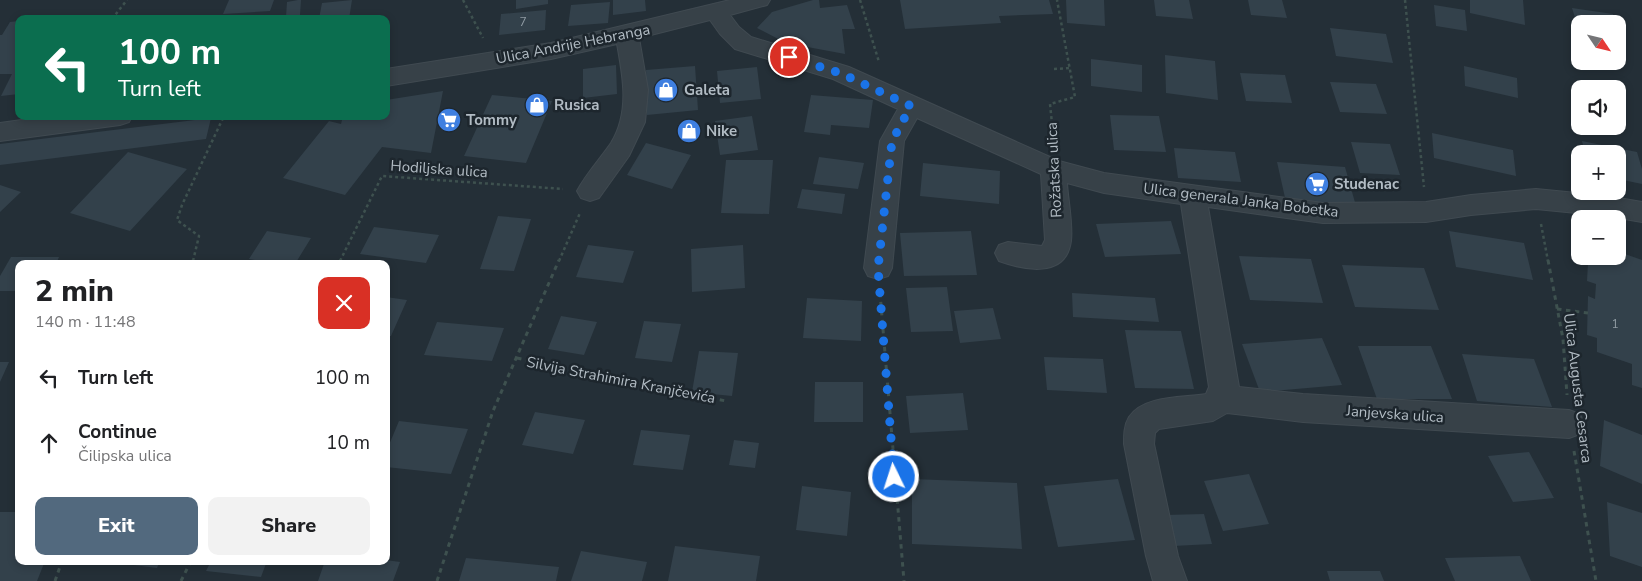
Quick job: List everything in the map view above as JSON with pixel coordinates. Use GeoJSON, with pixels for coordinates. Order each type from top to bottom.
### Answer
{"type":"FeatureCollection","features":[{"type":"Feature","properties":{"kind":"street","name":"Ulica Andrije Hebranga"},"geometry":{"type":"LineString","coordinates":[[390,77],[551,51],[758,0]]}},
{"type":"Feature","properties":{"kind":"street","name":"Ulica generala Janka Bobetka"},"geometry":{"type":"LineString","coordinates":[[717,11],[723,24],[743,43],[840,73],[1053,169],[1104,183],[1323,213],[1426,212],[1471,204],[1536,198],[1642,212]]}},
{"type":"Feature","properties":{"kind":"street"},"geometry":{"type":"LineString","coordinates":[[590,191],[619,150],[634,121],[636,84],[627,33]]}},
{"type":"Feature","properties":{"kind":"street"},"geometry":{"type":"LineString","coordinates":[[878,268],[892,141],[911,106]]}},
{"type":"Feature","properties":{"kind":"street"},"geometry":{"type":"LineString","coordinates":[[0,132],[90,120]]}},
{"type":"Feature","properties":{"kind":"street","name":"Rožatska ulica"},"geometry":{"type":"LineString","coordinates":[[1008,253],[1047,258],[1055,250],[1058,240],[1053,169]]}},
{"type":"Feature","properties":{"kind":"street"},"geometry":{"type":"LineString","coordinates":[[1170,581],[1162,556],[1147,482],[1140,444],[1140,427],[1151,416],[1213,407],[1222,399],[1224,387],[1193,196]]}},
{"type":"Feature","properties":{"kind":"street","name":"Janjevska ulica"},"geometry":{"type":"LineString","coordinates":[[1222,399],[1303,408],[1569,424]]}},
{"type":"Feature","properties":{"kind":"path"},"geometry":{"type":"LineString","coordinates":[[115,15],[127,0]]}},
{"type":"Feature","properties":{"kind":"path"},"geometry":{"type":"LineString","coordinates":[[463,0],[487,43],[482,62]]}},
{"type":"Feature","properties":{"kind":"path"},"geometry":{"type":"LineString","coordinates":[[860,0],[883,77],[886,94]]}},
{"type":"Feature","properties":{"kind":"path","name":"Rožatska ulica"},"geometry":{"type":"LineString","coordinates":[[1053,169],[1054,143],[1050,104],[1075,97],[1057,0]]}},
{"type":"Feature","properties":{"kind":"path"},"geometry":{"type":"LineString","coordinates":[[1405,0],[1426,212]]}},
{"type":"Feature","properties":{"kind":"path"},"geometry":{"type":"LineString","coordinates":[[1054,69],[1071,68]]}},
{"type":"Feature","properties":{"kind":"path"},"geometry":{"type":"LineString","coordinates":[[193,260],[199,236],[177,220],[182,205],[222,120]]}},
{"type":"Feature","properties":{"kind":"path","name":"Hodiljska ulica"},"geometry":{"type":"LineString","coordinates":[[341,260],[382,176],[590,191]]}},
{"type":"Feature","properties":{"kind":"path","name":"Silvija Strahimira Kranjčevića"},"geometry":{"type":"LineString","coordinates":[[437,581],[493,412],[590,191]]}},
{"type":"Feature","properties":{"kind":"path","name":"Ulica Augusta Cesarca"},"geometry":{"type":"LineString","coordinates":[[1536,198],[1563,339],[1569,424],[1596,581]]}},
{"type":"Feature","properties":{"kind":"path"},"geometry":{"type":"LineString","coordinates":[[878,268],[904,581]]}},
{"type":"Feature","properties":{"kind":"path"},"geometry":{"type":"LineString","coordinates":[[1557,310],[1588,313]]}},
{"type":"Feature","properties":{"kind":"path","name":"Silvija Strahimira Kranjčevića"},"geometry":{"type":"LineString","coordinates":[[517,358],[726,401]]}},
{"type":"Feature","properties":{"kind":"path"},"geometry":{"type":"LineString","coordinates":[[55,581],[61,565]]}},
{"type":"Feature","properties":{"kind":"path"},"geometry":{"type":"LineString","coordinates":[[181,581],[189,565]]}},
{"type":"Feature","properties":{"kind":"building"},"geometry":{"type":"Polygon","coordinates":[[[229,0],[274,0],[270,11],[223,14],[229,0]]]}},
{"type":"Feature","properties":{"kind":"building"},"geometry":{"type":"Polygon","coordinates":[[[301,0],[300,15],[286,15],[287,2],[301,0]]]}},
{"type":"Feature","properties":{"kind":"building"},"geometry":{"type":"Polygon","coordinates":[[[352,0],[350,15],[320,15],[322,3],[352,0]]]}},
{"type":"Feature","properties":{"kind":"building"},"geometry":{"type":"Polygon","coordinates":[[[516,0],[548,0],[548,4],[516,9],[516,0]]]}},
{"type":"Feature","properties":{"kind":"building"},"geometry":{"type":"Polygon","coordinates":[[[613,0],[645,0],[646,11],[613,15],[613,0]]]}},
{"type":"Feature","properties":{"kind":"building"},"geometry":{"type":"Polygon","coordinates":[[[819,0],[820,8],[847,5],[855,29],[842,29],[845,54],[786,43],[757,28],[772,12],[819,0]]]}},
{"type":"Feature","properties":{"kind":"building"},"geometry":{"type":"Polygon","coordinates":[[[900,0],[1049,0],[1053,14],[999,16],[1001,23],[905,29],[900,0]]]}},
{"type":"Feature","properties":{"kind":"building"},"geometry":{"type":"Polygon","coordinates":[[[1066,0],[1104,0],[1105,26],[1067,23],[1066,0]]]}},
{"type":"Feature","properties":{"kind":"building"},"geometry":{"type":"Polygon","coordinates":[[[1154,0],[1189,0],[1193,19],[1156,16],[1154,0]]]}},
{"type":"Feature","properties":{"kind":"building"},"geometry":{"type":"Polygon","coordinates":[[[1248,0],[1282,0],[1287,18],[1251,15],[1248,0]]]}},
{"type":"Feature","properties":{"kind":"building"},"geometry":{"type":"Polygon","coordinates":[[[1470,0],[1523,0],[1525,25],[1470,13],[1470,0]]]}},
{"type":"Feature","properties":{"kind":"building"},"geometry":{"type":"Polygon","coordinates":[[[610,2],[608,23],[568,26],[571,5],[610,2]]]}},
{"type":"Feature","properties":{"kind":"building"},"geometry":{"type":"Polygon","coordinates":[[[1434,5],[1465,10],[1467,31],[1436,26],[1434,5]]]}},
{"type":"Feature","properties":{"kind":"building"},"geometry":{"type":"Polygon","coordinates":[[[1572,8],[1613,15],[1574,15],[1572,8]]]}},
{"type":"Feature","properties":{"kind":"building"},"geometry":{"type":"Polygon","coordinates":[[[546,10],[545,30],[499,35],[501,14],[546,10]]]}},
{"type":"Feature","properties":{"kind":"building"},"geometry":{"type":"Polygon","coordinates":[[[15,21],[15,94],[1,96],[12,74],[0,74],[0,35],[2,35],[10,22],[15,21]]]}},
{"type":"Feature","properties":{"kind":"building"},"geometry":{"type":"Polygon","coordinates":[[[1330,28],[1386,34],[1393,63],[1336,56],[1330,28]]]}},
{"type":"Feature","properties":{"kind":"building"},"geometry":{"type":"Polygon","coordinates":[[[1165,55],[1215,61],[1218,100],[1166,93],[1165,55]]]}},
{"type":"Feature","properties":{"kind":"building"},"geometry":{"type":"Polygon","coordinates":[[[1091,59],[1142,65],[1142,92],[1091,86],[1091,59]]]}},
{"type":"Feature","properties":{"kind":"building"},"geometry":{"type":"Polygon","coordinates":[[[616,65],[617,94],[583,98],[583,69],[616,65]]]}},
{"type":"Feature","properties":{"kind":"building"},"geometry":{"type":"Polygon","coordinates":[[[695,66],[698,110],[647,115],[646,70],[695,66]]]}},
{"type":"Feature","properties":{"kind":"building"},"geometry":{"type":"Polygon","coordinates":[[[1464,66],[1517,78],[1518,98],[1465,86],[1464,66]]]}},
{"type":"Feature","properties":{"kind":"building"},"geometry":{"type":"Polygon","coordinates":[[[757,67],[761,99],[720,103],[717,71],[757,67]]]}},
{"type":"Feature","properties":{"kind":"building"},"geometry":{"type":"Polygon","coordinates":[[[1240,73],[1285,75],[1292,103],[1246,101],[1240,73]]]}},
{"type":"Feature","properties":{"kind":"building"},"geometry":{"type":"Polygon","coordinates":[[[1330,82],[1376,84],[1387,114],[1340,112],[1330,82]]]}},
{"type":"Feature","properties":{"kind":"building"},"geometry":{"type":"Polygon","coordinates":[[[443,91],[431,153],[382,147],[345,195],[283,178],[329,121],[341,124],[342,120],[390,120],[390,99],[443,91]]]}},
{"type":"Feature","properties":{"kind":"building"},"geometry":{"type":"Polygon","coordinates":[[[492,95],[552,101],[526,163],[464,156],[492,95]]]}},
{"type":"Feature","properties":{"kind":"building"},"geometry":{"type":"Polygon","coordinates":[[[811,95],[873,100],[869,128],[831,125],[830,135],[804,132],[811,95]]]}},
{"type":"Feature","properties":{"kind":"building"},"geometry":{"type":"Polygon","coordinates":[[[1110,115],[1159,116],[1166,152],[1114,150],[1110,115]]]}},
{"type":"Feature","properties":{"kind":"building"},"geometry":{"type":"Polygon","coordinates":[[[752,116],[758,150],[720,155],[715,121],[752,116]]]}},
{"type":"Feature","properties":{"kind":"building"},"geometry":{"type":"Polygon","coordinates":[[[195,120],[211,120],[206,139],[0,165],[0,144],[195,120]]]}},
{"type":"Feature","properties":{"kind":"building"},"geometry":{"type":"Polygon","coordinates":[[[1432,133],[1513,150],[1516,176],[1434,158],[1432,133]]]}},
{"type":"Feature","properties":{"kind":"building"},"geometry":{"type":"Polygon","coordinates":[[[1582,141],[1602,145],[1583,145],[1582,141]]]}},
{"type":"Feature","properties":{"kind":"building"},"geometry":{"type":"Polygon","coordinates":[[[1351,142],[1390,144],[1400,175],[1360,173],[1351,142]]]}},
{"type":"Feature","properties":{"kind":"building"},"geometry":{"type":"Polygon","coordinates":[[[646,143],[691,155],[672,189],[627,175],[646,143]]]}},
{"type":"Feature","properties":{"kind":"building"},"geometry":{"type":"Polygon","coordinates":[[[1174,148],[1235,152],[1241,182],[1178,178],[1174,148]]]}},
{"type":"Feature","properties":{"kind":"building"},"geometry":{"type":"Polygon","coordinates":[[[1626,150],[1637,152],[1642,169],[1642,184],[1626,181],[1626,150]]]}},
{"type":"Feature","properties":{"kind":"building"},"geometry":{"type":"Polygon","coordinates":[[[128,152],[187,169],[130,231],[70,213],[128,152]]]}},
{"type":"Feature","properties":{"kind":"building"},"geometry":{"type":"Polygon","coordinates":[[[819,157],[864,163],[858,189],[813,184],[819,157]]]}},
{"type":"Feature","properties":{"kind":"building"},"geometry":{"type":"Polygon","coordinates":[[[726,160],[773,160],[769,214],[721,213],[726,160]]]}},
{"type":"Feature","properties":{"kind":"building"},"geometry":{"type":"Polygon","coordinates":[[[1277,162],[1345,167],[1356,206],[1286,202],[1277,162]]]}},
{"type":"Feature","properties":{"kind":"building"},"geometry":{"type":"Polygon","coordinates":[[[923,163],[1000,171],[999,204],[920,196],[923,163]]]}},
{"type":"Feature","properties":{"kind":"building"},"geometry":{"type":"Polygon","coordinates":[[[0,185],[21,192],[0,212],[0,185]]]}},
{"type":"Feature","properties":{"kind":"building"},"geometry":{"type":"Polygon","coordinates":[[[802,189],[845,194],[842,214],[797,208],[802,189]]]}},
{"type":"Feature","properties":{"kind":"building"},"geometry":{"type":"Polygon","coordinates":[[[498,216],[531,219],[514,271],[480,269],[498,216]]]}},
{"type":"Feature","properties":{"kind":"building"},"geometry":{"type":"Polygon","coordinates":[[[1171,221],[1181,254],[1105,257],[1096,224],[1171,221]]]}},
{"type":"Feature","properties":{"kind":"building"},"geometry":{"type":"Polygon","coordinates":[[[374,227],[439,235],[426,263],[360,254],[374,227]]]}},
{"type":"Feature","properties":{"kind":"building"},"geometry":{"type":"Polygon","coordinates":[[[267,231],[311,238],[297,260],[249,259],[267,231]]]}},
{"type":"Feature","properties":{"kind":"building"},"geometry":{"type":"Polygon","coordinates":[[[971,231],[977,275],[904,276],[900,233],[971,231]]]}},
{"type":"Feature","properties":{"kind":"building"},"geometry":{"type":"Polygon","coordinates":[[[1449,231],[1524,243],[1533,280],[1456,267],[1449,231]]]}},
{"type":"Feature","properties":{"kind":"building"},"geometry":{"type":"Polygon","coordinates":[[[588,245],[634,251],[623,283],[576,277],[588,245]]]}},
{"type":"Feature","properties":{"kind":"building"},"geometry":{"type":"Polygon","coordinates":[[[743,245],[745,288],[692,292],[691,249],[743,245]]]}},
{"type":"Feature","properties":{"kind":"building"},"geometry":{"type":"Polygon","coordinates":[[[1626,254],[1642,260],[1642,388],[1632,385],[1632,364],[1597,352],[1597,338],[1587,335],[1588,296],[1595,299],[1596,284],[1587,281],[1588,265],[1626,265],[1626,254]]]}},
{"type":"Feature","properties":{"kind":"building"},"geometry":{"type":"Polygon","coordinates":[[[1239,256],[1311,259],[1323,303],[1250,300],[1239,256]]]}},
{"type":"Feature","properties":{"kind":"building"},"geometry":{"type":"Polygon","coordinates":[[[11,257],[59,257],[58,260],[15,260],[15,291],[0,291],[0,276],[11,257]]]}},
{"type":"Feature","properties":{"kind":"building"},"geometry":{"type":"Polygon","coordinates":[[[1342,265],[1424,268],[1439,310],[1355,307],[1342,265]]]}},
{"type":"Feature","properties":{"kind":"building"},"geometry":{"type":"Polygon","coordinates":[[[947,287],[953,331],[911,332],[906,288],[947,287]]]}},
{"type":"Feature","properties":{"kind":"building"},"geometry":{"type":"Polygon","coordinates":[[[1072,293],[1155,298],[1159,322],[1073,317],[1072,293]]]}},
{"type":"Feature","properties":{"kind":"building"},"geometry":{"type":"Polygon","coordinates":[[[390,298],[407,300],[391,336],[390,298]]]}},
{"type":"Feature","properties":{"kind":"building"},"geometry":{"type":"Polygon","coordinates":[[[807,298],[862,301],[861,341],[803,338],[807,298]]]}},
{"type":"Feature","properties":{"kind":"building"},"geometry":{"type":"Polygon","coordinates":[[[993,308],[1001,339],[960,343],[954,311],[993,308]]]}},
{"type":"Feature","properties":{"kind":"building"},"geometry":{"type":"Polygon","coordinates":[[[561,316],[597,322],[584,355],[548,349],[561,316]]]}},
{"type":"Feature","properties":{"kind":"building"},"geometry":{"type":"Polygon","coordinates":[[[644,321],[681,324],[672,362],[635,358],[644,321]]]}},
{"type":"Feature","properties":{"kind":"building"},"geometry":{"type":"Polygon","coordinates":[[[437,322],[504,328],[492,361],[424,355],[437,322]]]}},
{"type":"Feature","properties":{"kind":"building"},"geometry":{"type":"Polygon","coordinates":[[[1125,330],[1181,331],[1194,389],[1135,388],[1125,330]]]}},
{"type":"Feature","properties":{"kind":"building"},"geometry":{"type":"Polygon","coordinates":[[[1322,338],[1342,385],[1260,392],[1242,344],[1322,338]]]}},
{"type":"Feature","properties":{"kind":"building"},"geometry":{"type":"Polygon","coordinates":[[[1358,346],[1431,346],[1452,399],[1377,399],[1358,346]]]}},
{"type":"Feature","properties":{"kind":"building"},"geometry":{"type":"Polygon","coordinates":[[[699,351],[738,353],[732,396],[692,392],[699,351]]]}},
{"type":"Feature","properties":{"kind":"building"},"geometry":{"type":"Polygon","coordinates":[[[1462,354],[1534,359],[1552,407],[1477,401],[1462,354]]]}},
{"type":"Feature","properties":{"kind":"building"},"geometry":{"type":"Polygon","coordinates":[[[1044,357],[1103,359],[1107,393],[1047,390],[1044,357]]]}},
{"type":"Feature","properties":{"kind":"building"},"geometry":{"type":"Polygon","coordinates":[[[0,362],[9,362],[0,382],[0,362]]]}},
{"type":"Feature","properties":{"kind":"building"},"geometry":{"type":"Polygon","coordinates":[[[815,382],[863,382],[863,422],[814,422],[815,382]]]}},
{"type":"Feature","properties":{"kind":"building"},"geometry":{"type":"Polygon","coordinates":[[[963,393],[968,430],[910,433],[906,396],[963,393]]]}},
{"type":"Feature","properties":{"kind":"building"},"geometry":{"type":"Polygon","coordinates":[[[535,412],[585,420],[573,454],[522,445],[535,412]]]}},
{"type":"Feature","properties":{"kind":"building"},"geometry":{"type":"Polygon","coordinates":[[[1604,420],[1642,435],[1642,484],[1600,466],[1604,420]]]}},
{"type":"Feature","properties":{"kind":"building"},"geometry":{"type":"Polygon","coordinates":[[[399,421],[468,429],[451,474],[390,467],[390,442],[399,421]]]}},
{"type":"Feature","properties":{"kind":"building"},"geometry":{"type":"Polygon","coordinates":[[[641,430],[690,435],[683,470],[633,465],[641,430]]]}},
{"type":"Feature","properties":{"kind":"building"},"geometry":{"type":"Polygon","coordinates":[[[734,440],[759,443],[755,468],[729,465],[734,440]]]}},
{"type":"Feature","properties":{"kind":"building"},"geometry":{"type":"Polygon","coordinates":[[[1529,452],[1554,498],[1513,502],[1488,456],[1529,452]]]}},
{"type":"Feature","properties":{"kind":"building"},"geometry":{"type":"Polygon","coordinates":[[[1249,474],[1269,524],[1223,531],[1204,481],[1249,474]]]}},
{"type":"Feature","properties":{"kind":"building"},"geometry":{"type":"Polygon","coordinates":[[[912,479],[1017,483],[1022,549],[912,544],[912,479]]]}},
{"type":"Feature","properties":{"kind":"building"},"geometry":{"type":"Polygon","coordinates":[[[1118,479],[1135,540],[1058,547],[1044,486],[1118,479]]]}},
{"type":"Feature","properties":{"kind":"building"},"geometry":{"type":"Polygon","coordinates":[[[802,486],[851,492],[847,536],[796,530],[802,486]]]}},
{"type":"Feature","properties":{"kind":"building"},"geometry":{"type":"Polygon","coordinates":[[[1607,502],[1642,513],[1642,567],[1610,556],[1607,502]]]}},
{"type":"Feature","properties":{"kind":"building"},"geometry":{"type":"Polygon","coordinates":[[[0,512],[15,512],[15,565],[43,565],[37,581],[0,581],[0,512]]]}},
{"type":"Feature","properties":{"kind":"building"},"geometry":{"type":"Polygon","coordinates":[[[1204,514],[1212,544],[1173,546],[1165,515],[1204,514]]]}},
{"type":"Feature","properties":{"kind":"building"},"geometry":{"type":"Polygon","coordinates":[[[675,546],[760,556],[756,581],[668,581],[675,546]]]}},
{"type":"Feature","properties":{"kind":"building"},"geometry":{"type":"Polygon","coordinates":[[[581,551],[647,562],[642,581],[571,581],[581,551]]]}},
{"type":"Feature","properties":{"kind":"building"},"geometry":{"type":"Polygon","coordinates":[[[1520,556],[1531,581],[1455,581],[1445,558],[1520,556]]]}},
{"type":"Feature","properties":{"kind":"building"},"geometry":{"type":"Polygon","coordinates":[[[466,558],[559,567],[556,581],[459,581],[466,558]]]}},
{"type":"Feature","properties":{"kind":"building"},"geometry":{"type":"Polygon","coordinates":[[[390,561],[400,562],[393,581],[318,581],[324,565],[390,565],[390,561]]]}},
{"type":"Feature","properties":{"kind":"building"},"geometry":{"type":"Polygon","coordinates":[[[134,565],[158,565],[157,568],[134,565]]]}},
{"type":"Feature","properties":{"kind":"building"},"geometry":{"type":"Polygon","coordinates":[[[209,565],[266,565],[261,577],[206,571],[209,565]]]}},
{"type":"Feature","properties":{"kind":"building"},"geometry":{"type":"Polygon","coordinates":[[[1327,571],[1380,571],[1384,581],[1330,581],[1327,571]]]}},
{"type":"Feature","properties":{"kind":"place","name":"Galeta"},"geometry":{"type":"Point","coordinates":[666,90]}},
{"type":"Feature","properties":{"kind":"place","name":"Rusica"},"geometry":{"type":"Point","coordinates":[537,105]}},
{"type":"Feature","properties":{"kind":"place","name":"Tommy"},"geometry":{"type":"Point","coordinates":[449,120]}},
{"type":"Feature","properties":{"kind":"place","name":"Nike"},"geometry":{"type":"Point","coordinates":[689,131]}},
{"type":"Feature","properties":{"kind":"place","name":"Studenac"},"geometry":{"type":"Point","coordinates":[1317,184]}},
{"type":"Feature","properties":{"kind":"route"},"geometry":{"type":"LineString","coordinates":[[789,57],[840,73],[911,106],[892,141],[878,268],[894,477]]}}]}
